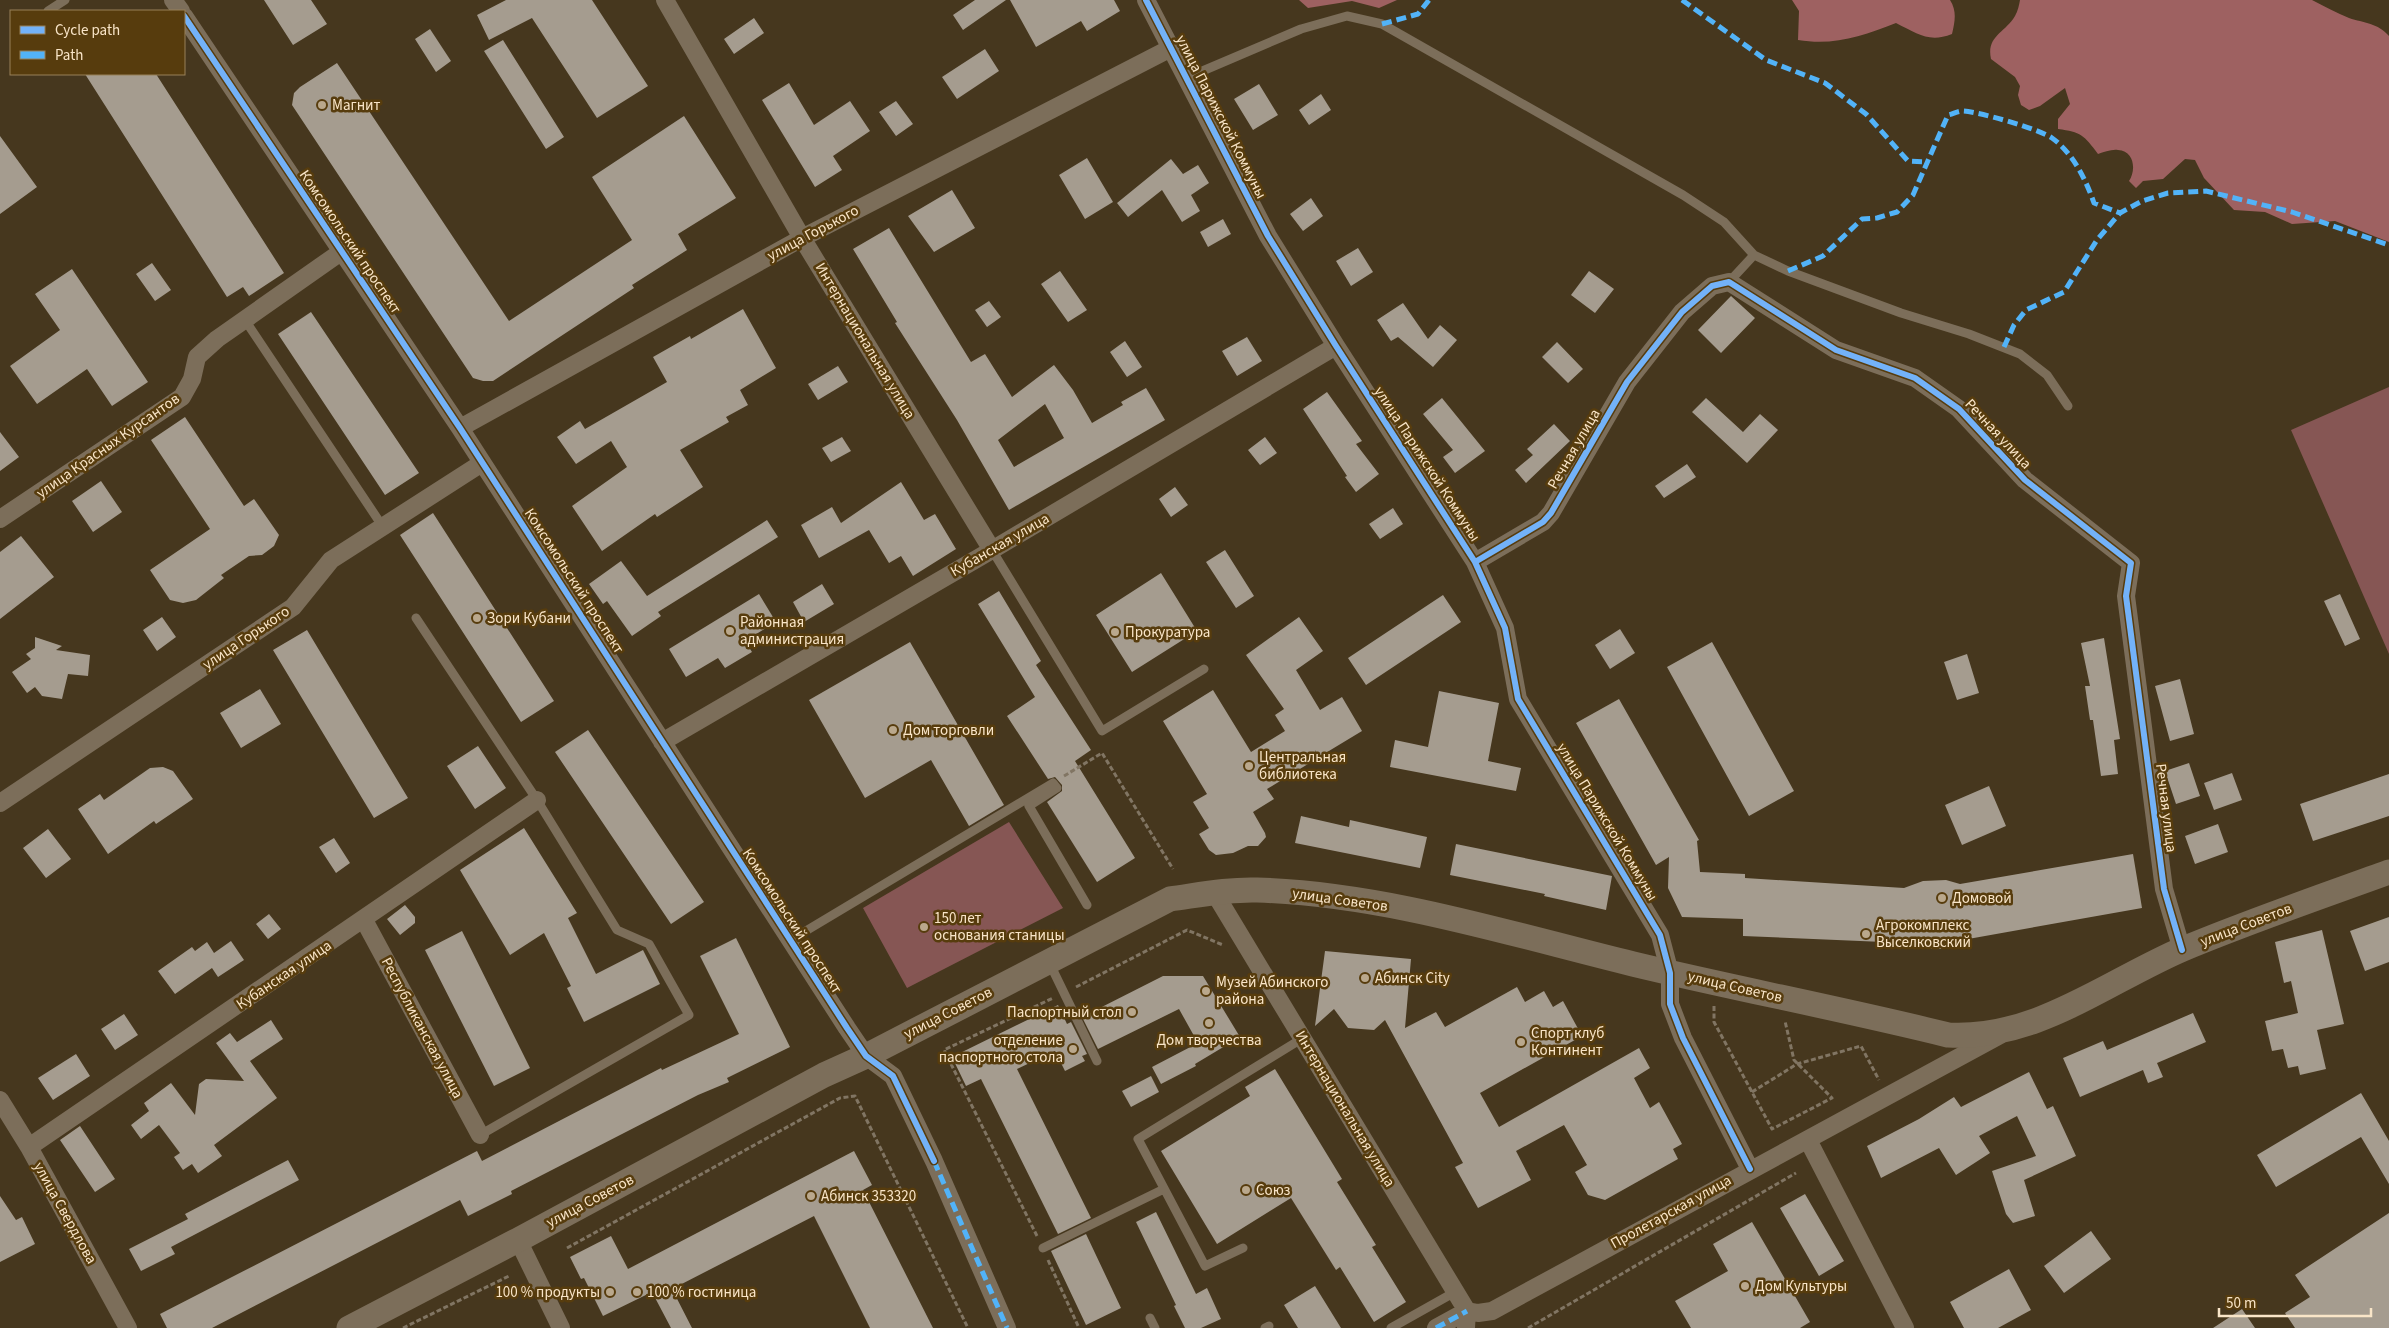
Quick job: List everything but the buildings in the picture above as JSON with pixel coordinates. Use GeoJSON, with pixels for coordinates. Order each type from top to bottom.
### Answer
{"type":"FeatureCollection","features":[{"type":"Feature","properties":{"kind":"main road","name":"улица Советов"},"geometry":{"type":"LineString","coordinates":[[348,1328],[518,1240],[824,1075],[866,1056],[1170,899],[1214,892],[1256,890],[1329,896],[1416,911],[1670,973],[1948,1036],[1967,1037],[2009,1030],[2046,1019],[2182,950],[2389,872]]}},
{"type":"Feature","properties":{"kind":"street","name":"Интернациональная улица"},"geometry":{"type":"LineString","coordinates":[[665,0],[802,238],[992,550]]}},
{"type":"Feature","properties":{"kind":"street","name":"улица Парижской Коммуны"},"geometry":{"type":"LineString","coordinates":[[1146,0],[1268,236],[1336,346],[1475,562],[1505,628],[1518,699],[1660,935],[1670,973],[1670,1004],[1682,1038],[1750,1169]]}},
{"type":"Feature","properties":{"kind":"street","name":"Комсомольский проспект"},"geometry":{"type":"LineString","coordinates":[[185,18],[460,428],[789,941],[866,1056],[893,1076],[934,1161],[1007,1328]]}},
{"type":"Feature","properties":{"kind":"street","name":"улица Горького"},"geometry":{"type":"LineString","coordinates":[[460,428],[802,238],[1172,48]]}},
{"type":"Feature","properties":{"kind":"street","name":"улица Красных Курсантов"},"geometry":{"type":"LineString","coordinates":[[0,520],[182,397],[192,379],[196,357],[341,252]]}},
{"type":"Feature","properties":{"kind":"street","name":"Речная улица"},"geometry":{"type":"LineString","coordinates":[[1475,562],[1543,522],[1551,513],[1627,382],[1682,312],[1712,286],[1729,282],[1836,350],[1915,378],[1959,409],[2025,480],[2131,564],[2126,596],[2164,889],[2182,950]]}},
{"type":"Feature","properties":{"kind":"street","name":"Кубанская улица"},"geometry":{"type":"LineString","coordinates":[[662,742],[992,550],[1336,346]]}},
{"type":"Feature","properties":{"kind":"street","name":"улица Горького"},"geometry":{"type":"LineString","coordinates":[[0,803],[294,607],[331,560],[482,463]]}},
{"type":"Feature","properties":{"kind":"street","name":"Кубанская улица"},"geometry":{"type":"LineString","coordinates":[[29,1147],[364,920],[537,800]]}},
{"type":"Feature","properties":{"kind":"street","name":"Интернациональная улица"},"geometry":{"type":"LineString","coordinates":[[1214,892],[1455,1292],[1466,1320]]}},
{"type":"Feature","properties":{"kind":"street","name":"Республиканская улица"},"geometry":{"type":"LineString","coordinates":[[364,920],[480,1136]]}},
{"type":"Feature","properties":{"kind":"street","name":"Пролетарская улица"},"geometry":{"type":"LineString","coordinates":[[1436,1328],[1466,1320],[1478,1313],[1492,1310],[2009,1030]]}},
{"type":"Feature","properties":{"kind":"street","name":"улица Свердлова"},"geometry":{"type":"LineString","coordinates":[[0,1100],[29,1147],[128,1328]]}},
{"type":"Feature","properties":{"kind":"street"},"geometry":{"type":"LineString","coordinates":[[1808,1140],[1905,1328]]}},
{"type":"Feature","properties":{"kind":"street"},"geometry":{"type":"LineString","coordinates":[[518,1240],[561,1328]]}},
{"type":"Feature","properties":{"kind":"lane"},"geometry":{"type":"LineString","coordinates":[[50,10],[65,0]]}},
{"type":"Feature","properties":{"kind":"lane"},"geometry":{"type":"LineString","coordinates":[[1186,78],[1301,29],[1347,16],[1382,24],[1683,195],[1724,222],[1754,255],[1797,274],[1901,313],[1970,334],[2020,354],[2047,375],[2068,406]]}},
{"type":"Feature","properties":{"kind":"lane"},"geometry":{"type":"LineString","coordinates":[[1729,282],[1754,255]]}},
{"type":"Feature","properties":{"kind":"lane"},"geometry":{"type":"LineString","coordinates":[[245,320],[383,528]]}},
{"type":"Feature","properties":{"kind":"lane"},"geometry":{"type":"LineString","coordinates":[[992,550],[1102,731],[1204,669]]}},
{"type":"Feature","properties":{"kind":"lane"},"geometry":{"type":"LineString","coordinates":[[416,618],[537,800],[617,930],[649,944],[690,1015],[480,1136]]}},
{"type":"Feature","properties":{"kind":"lane"},"geometry":{"type":"LineString","coordinates":[[789,941],[1053,782],[1057,788],[1029,806],[1087,905]]}},
{"type":"Feature","properties":{"kind":"lane"},"geometry":{"type":"LineString","coordinates":[[1049,962],[1096,1061]]}},
{"type":"Feature","properties":{"kind":"lane"},"geometry":{"type":"LineString","coordinates":[[1243,1248],[1205,1266],[1138,1139],[1303,1038]]}},
{"type":"Feature","properties":{"kind":"lane"},"geometry":{"type":"LineString","coordinates":[[1043,1248],[1164,1189]]}},
{"type":"Feature","properties":{"kind":"lane"},"geometry":{"type":"LineString","coordinates":[[1391,1328],[1455,1292]]}},
{"type":"Feature","properties":{"kind":"lane"},"geometry":{"type":"LineString","coordinates":[[1150,1318],[1155,1328]]}},
{"type":"Feature","properties":{"kind":"path"},"geometry":{"type":"LineString","coordinates":[[1053,782],[1102,753],[1174,869]]}},
{"type":"Feature","properties":{"kind":"path"},"geometry":{"type":"LineString","coordinates":[[1080,1328],[1043,1248],[944,1050],[1064,993],[1188,930],[1226,946]]}},
{"type":"Feature","properties":{"kind":"path"},"geometry":{"type":"LineString","coordinates":[[1722,1008],[1713,1006],[1714,1022],[1772,1129],[1832,1098],[1794,1060],[1785,1020]]}},
{"type":"Feature","properties":{"kind":"path"},"geometry":{"type":"LineString","coordinates":[[1776,1018],[1794,1022]]}},
{"type":"Feature","properties":{"kind":"path"},"geometry":{"type":"LineString","coordinates":[[1752,1092],[1797,1064],[1861,1046],[1882,1084]]}},
{"type":"Feature","properties":{"kind":"path"},"geometry":{"type":"LineString","coordinates":[[567,1248],[840,1098],[855,1096],[968,1328]]}},
{"type":"Feature","properties":{"kind":"path"},"geometry":{"type":"LineString","coordinates":[[1528,1328],[1796,1174]]}},
{"type":"Feature","properties":{"kind":"path"},"geometry":{"type":"LineString","coordinates":[[404,1328],[509,1276]]}},
{"type":"Feature","properties":{"kind":"shaded area"},"geometry":{"type":"Polygon","coordinates":[[[1299,0],[1397,0],[1379,8],[1352,1],[1308,8],[1299,0]]]}},
{"type":"Feature","properties":{"kind":"shaded area"},"geometry":{"type":"Polygon","coordinates":[[[1792,0],[1950,0],[1955,16],[1954,25],[1952,34],[1937,38],[1924,36],[1896,23],[1848,39],[1824,42],[1798,40],[1799,11],[1792,0]]]}},
{"type":"Feature","properties":{"kind":"shaded area"},"geometry":{"type":"Polygon","coordinates":[[[2020,0],[2312,0],[2349,18],[2380,28],[2389,36],[2389,242],[2335,221],[2292,224],[2265,212],[2234,210],[2204,178],[2195,160],[2185,159],[2163,179],[2143,181],[2136,188],[2129,181],[2133,167],[2128,154],[2124,151],[2116,150],[2098,154],[2089,142],[2077,133],[2058,129],[2058,119],[2070,104],[2065,88],[2040,106],[2029,110],[2021,105],[2018,95],[2020,86],[2015,77],[1991,59],[1991,45],[1997,35],[2015,16],[2020,0]]]}},
{"type":"Feature","properties":{"kind":"shaded area"},"geometry":{"type":"Polygon","coordinates":[[[2389,387],[2389,654],[2291,430],[2389,387]]]}},
{"type":"Feature","properties":{"kind":"shaded area"},"geometry":{"type":"Polygon","coordinates":[[[1009,822],[1063,908],[907,988],[863,908],[1009,822]]]}},
{"type":"Feature","properties":{"kind":"marked path"},"geometry":{"type":"LineString","coordinates":[[1382,24],[1418,14],[1429,0]]}},
{"type":"Feature","properties":{"kind":"marked path"},"geometry":{"type":"LineString","coordinates":[[1682,0],[1766,60],[1825,83],[1866,114],[1908,161],[1928,162]]}},
{"type":"Feature","properties":{"kind":"marked path"},"geometry":{"type":"LineString","coordinates":[[1788,271],[1823,256],[1862,219],[1877,218],[1897,212],[1913,195],[1948,115],[1961,111],[1982,114],[2009,122],[2035,130],[2052,138],[2060,144],[2078,168],[2094,203],[2120,213]]}},
{"type":"Feature","properties":{"kind":"marked path"},"geometry":{"type":"LineString","coordinates":[[2004,347],[2014,325],[2026,310],[2064,292],[2097,240],[2120,213],[2142,201],[2168,193],[2206,191],[2292,212],[2389,245]]}},
{"type":"Feature","properties":{"kind":"marked path"},"geometry":{"type":"LineString","coordinates":[[934,1161],[1007,1328]]}},
{"type":"Feature","properties":{"kind":"marked path"},"geometry":{"type":"LineString","coordinates":[[1436,1328],[1467,1311]]}},
{"type":"Feature","properties":{"kind":"cycle path"},"geometry":{"type":"LineString","coordinates":[[1146,0],[1268,236],[1336,346],[1475,562],[1505,628],[1518,699],[1660,935],[1670,973],[1670,1004],[1683,1038],[1750,1169]]}},
{"type":"Feature","properties":{"kind":"cycle path"},"geometry":{"type":"LineString","coordinates":[[185,17],[460,428],[847,1028],[866,1056],[893,1076],[934,1161]]}},
{"type":"Feature","properties":{"kind":"cycle path"},"geometry":{"type":"LineString","coordinates":[[1475,562],[1543,522],[1551,513],[1627,382],[1682,312],[1712,286],[1729,282],[1836,350],[1915,378],[1959,409],[2025,480],[2131,563],[2126,596],[2164,889],[2182,950]]}},
{"type":"Feature","properties":{"kind":"place","name":"Магнит"},"geometry":{"type":"Point","coordinates":[322,105]}},
{"type":"Feature","properties":{"kind":"place","name":"Зори Кубани"},"geometry":{"type":"Point","coordinates":[477,618]}},
{"type":"Feature","properties":{"kind":"place","name":"Районная администрация"},"geometry":{"type":"Point","coordinates":[730,631]}},
{"type":"Feature","properties":{"kind":"place","name":"Прокуратура"},"geometry":{"type":"Point","coordinates":[1115,632]}},
{"type":"Feature","properties":{"kind":"place","name":"Дом торговли"},"geometry":{"type":"Point","coordinates":[893,730]}},
{"type":"Feature","properties":{"kind":"place","name":"Центральная библиотека"},"geometry":{"type":"Point","coordinates":[1249,766]}},
{"type":"Feature","properties":{"kind":"place","name":"Домовой"},"geometry":{"type":"Point","coordinates":[1942,898]}},
{"type":"Feature","properties":{"kind":"place","name":"150 лет основания станицы"},"geometry":{"type":"Point","coordinates":[924,927]}},
{"type":"Feature","properties":{"kind":"place","name":"Агрокомплекс Выселковский"},"geometry":{"type":"Point","coordinates":[1866,934]}},
{"type":"Feature","properties":{"kind":"place","name":"Абинск City"},"geometry":{"type":"Point","coordinates":[1365,978]}},
{"type":"Feature","properties":{"kind":"place","name":"Музей Абинского района"},"geometry":{"type":"Point","coordinates":[1206,991]}},
{"type":"Feature","properties":{"kind":"place","name":"Паспортный стол"},"geometry":{"type":"Point","coordinates":[1132,1012]}},
{"type":"Feature","properties":{"kind":"place","name":"Дом творчества"},"geometry":{"type":"Point","coordinates":[1209,1023]}},
{"type":"Feature","properties":{"kind":"place","name":"Спорт клуб Континент"},"geometry":{"type":"Point","coordinates":[1521,1042]}},
{"type":"Feature","properties":{"kind":"place","name":"отделение паспортного стола"},"geometry":{"type":"Point","coordinates":[1073,1049]}},
{"type":"Feature","properties":{"kind":"place","name":"Союз"},"geometry":{"type":"Point","coordinates":[1246,1190]}},
{"type":"Feature","properties":{"kind":"place","name":"Абинск 353320"},"geometry":{"type":"Point","coordinates":[811,1196]}},
{"type":"Feature","properties":{"kind":"place","name":"Дом Культуры"},"geometry":{"type":"Point","coordinates":[1745,1286]}},
{"type":"Feature","properties":{"kind":"place","name":"100 % продукты"},"geometry":{"type":"Point","coordinates":[610,1292]}},
{"type":"Feature","properties":{"kind":"place","name":"100 % гостиница"},"geometry":{"type":"Point","coordinates":[637,1292]}}]}
